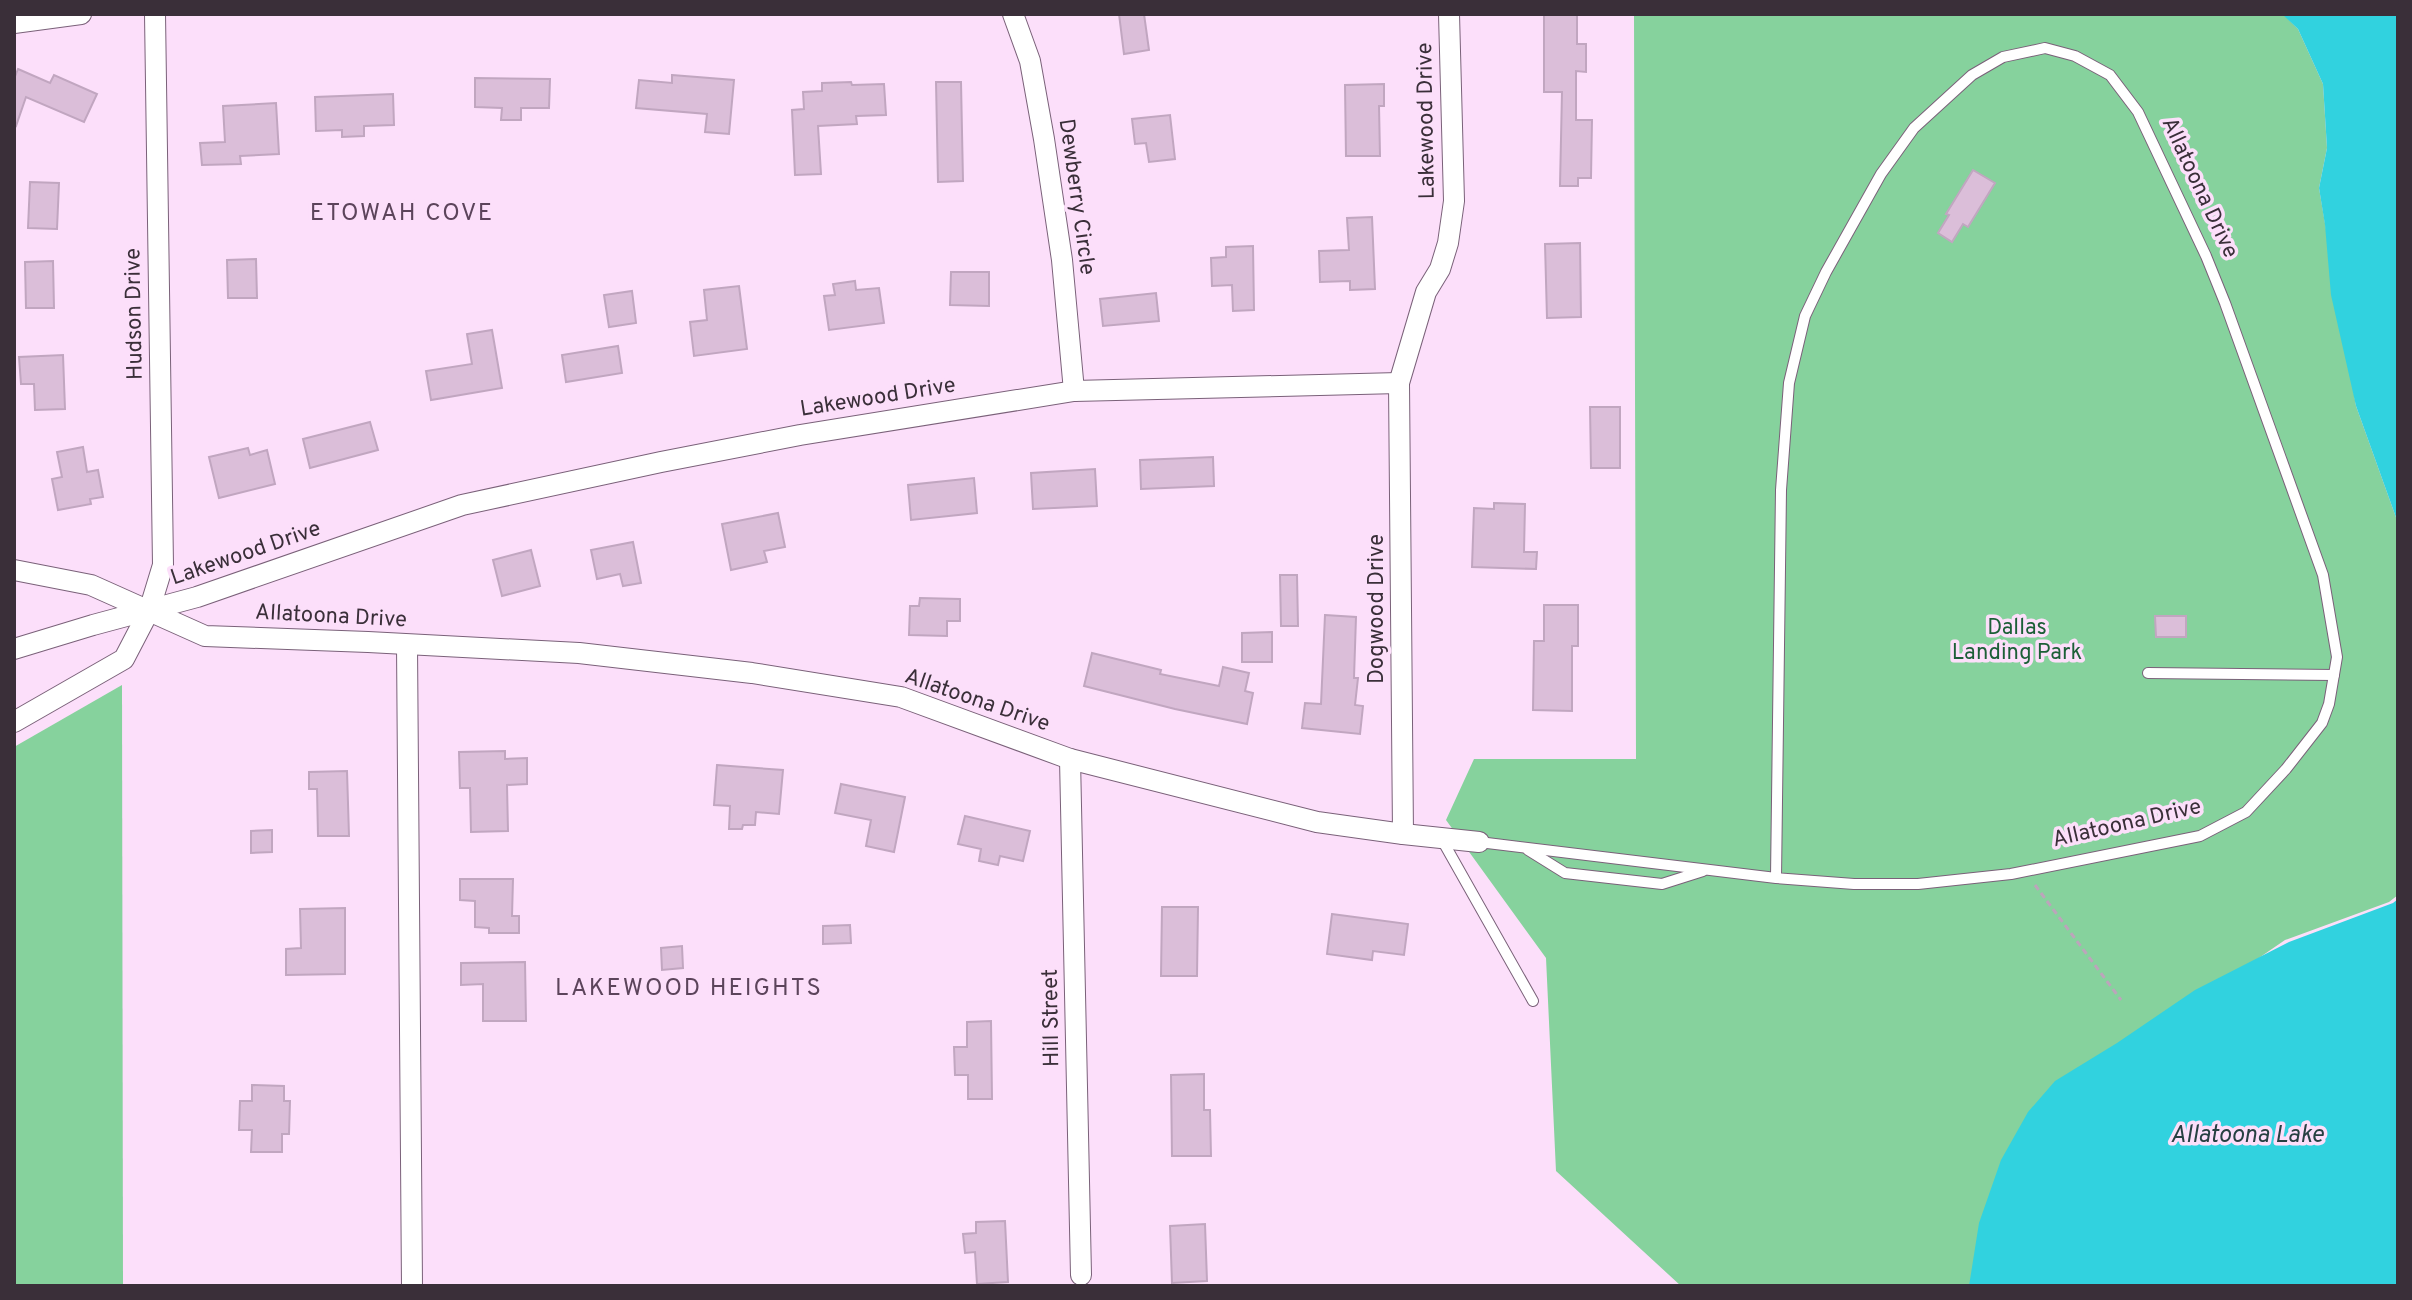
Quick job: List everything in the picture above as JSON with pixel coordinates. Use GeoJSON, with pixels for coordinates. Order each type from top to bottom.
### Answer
{"type":"FeatureCollection","features":[{"type":"Feature","properties":{"kind":"street"},"geometry":{"type":"LineString","coordinates":[[14,23],[81,14]]}},
{"type":"Feature","properties":{"kind":"street","name":"Hudson Drive"},"geometry":{"type":"LineString","coordinates":[[14,722],[124,659],[149,611],[163,565],[155,14]]}},
{"type":"Feature","properties":{"kind":"street","name":"Dewberry Circle"},"geometry":{"type":"LineString","coordinates":[[1013,14],[1030,61],[1044,139],[1062,260],[1074,391]]}},
{"type":"Feature","properties":{"kind":"street","name":"Lakewood Drive"},"geometry":{"type":"LineString","coordinates":[[14,649],[212,592],[462,505],[800,435],[1074,391],[1399,383],[1426,292],[1440,269],[1448,243],[1454,201],[1449,14]]}},
{"type":"Feature","properties":{"kind":"street","name":"Dogwood Drive"},"geometry":{"type":"LineString","coordinates":[[1399,383],[1403,834]]}},
{"type":"Feature","properties":{"kind":"street","name":"Allatoona Drive"},"geometry":{"type":"LineString","coordinates":[[14,570],[91,585],[205,636],[595,655],[752,673],[901,697],[1070,759],[1317,822],[1479,842]]}},
{"type":"Feature","properties":{"kind":"street"},"geometry":{"type":"LineString","coordinates":[[407,645],[412,1286]]}},
{"type":"Feature","properties":{"kind":"street","name":"Hill Street"},"geometry":{"type":"LineString","coordinates":[[1070,759],[1081,1275]]}},
{"type":"Feature","properties":{"kind":"lane","name":"Allatoona Drive"},"geometry":{"type":"LineString","coordinates":[[1479,842],[1523,847],[1565,873],[1662,884],[1707,870],[1776,878],[1854,884],[1918,884],[2025,872],[2100,854],[2200,836],[2246,812],[2286,769],[2322,723],[2329,704],[2337,657],[2318,561],[2225,303],[2138,112],[2110,75],[2075,56],[2045,48],[2003,57],[1972,75],[1914,128],[1881,174],[1805,316],[1789,383],[1781,490],[1776,878]]}},
{"type":"Feature","properties":{"kind":"lane"},"geometry":{"type":"LineString","coordinates":[[2148,673],[2334,675]]}},
{"type":"Feature","properties":{"kind":"lane"},"geometry":{"type":"LineString","coordinates":[[1440,837],[1533,1001]]}},
{"type":"Feature","properties":{"kind":"lane"},"geometry":{"type":"LineString","coordinates":[[1523,847],[1707,870]]}},
{"type":"Feature","properties":{"kind":"path"},"geometry":{"type":"LineString","coordinates":[[2025,872],[2121,1000]]}},
{"type":"Feature","properties":{"kind":"green space","name":"Dallas Landing Park"},"geometry":{"type":"Polygon","coordinates":[[[1634,14],[2283,14],[2298,29],[2323,84],[2327,148],[2319,188],[2356,406],[2398,523],[2398,895],[2389,902],[2285,940],[2151,1032],[1971,1286],[1681,1286],[1556,1171],[1546,958],[1446,820],[1474,759],[1636,759],[1634,14]]]}},
{"type":"Feature","properties":{"kind":"green space"},"geometry":{"type":"Polygon","coordinates":[[[122,685],[123,1286],[14,1286],[14,747],[122,685]]]}},
{"type":"Feature","properties":{"kind":"water"},"geometry":{"type":"Polygon","coordinates":[[[2282,14],[2398,14],[2398,523],[2356,406],[2331,295],[2319,188],[2327,148],[2323,84],[2298,29],[2282,14]]]}},
{"type":"Feature","properties":{"kind":"water","name":"Allatoona Lake"},"geometry":{"type":"Polygon","coordinates":[[[2398,899],[2398,1286],[1969,1286],[1979,1223],[2001,1160],[2028,1112],[2055,1081],[2195,990],[2289,942],[2398,899]]]}},
{"type":"Feature","properties":{"kind":"building"},"geometry":{"type":"Polygon","coordinates":[[[1119,14],[1144,14],[1149,50],[1124,54],[1119,14]]]}},
{"type":"Feature","properties":{"kind":"building"},"geometry":{"type":"Polygon","coordinates":[[[1544,14],[1577,14],[1577,44],[1586,44],[1586,72],[1576,71],[1576,120],[1592,120],[1591,178],[1578,178],[1578,186],[1560,186],[1562,92],[1544,92],[1544,14]]]}},
{"type":"Feature","properties":{"kind":"building"},"geometry":{"type":"Polygon","coordinates":[[[18,69],[50,83],[54,75],[97,94],[84,122],[26,97],[14,125],[14,79],[18,69]]]}},
{"type":"Feature","properties":{"kind":"building"},"geometry":{"type":"Polygon","coordinates":[[[672,75],[734,80],[729,134],[705,132],[707,114],[636,108],[639,80],[672,83],[672,75]]]}},
{"type":"Feature","properties":{"kind":"building"},"geometry":{"type":"Polygon","coordinates":[[[475,78],[550,79],[549,108],[521,108],[521,120],[501,120],[502,108],[475,107],[475,78]]]}},
{"type":"Feature","properties":{"kind":"building"},"geometry":{"type":"Polygon","coordinates":[[[851,82],[852,85],[884,84],[886,115],[856,116],[857,124],[818,126],[821,174],[795,175],[792,110],[804,109],[803,92],[822,91],[822,83],[851,82]]]}},
{"type":"Feature","properties":{"kind":"building"},"geometry":{"type":"Polygon","coordinates":[[[936,82],[961,82],[963,181],[938,182],[936,82]]]}},
{"type":"Feature","properties":{"kind":"building"},"geometry":{"type":"Polygon","coordinates":[[[1384,84],[1384,106],[1379,106],[1380,156],[1346,156],[1345,85],[1384,84]]]}},
{"type":"Feature","properties":{"kind":"building"},"geometry":{"type":"Polygon","coordinates":[[[393,94],[394,125],[364,126],[364,136],[342,137],[342,130],[316,131],[315,97],[393,94]]]}},
{"type":"Feature","properties":{"kind":"building"},"geometry":{"type":"Polygon","coordinates":[[[276,103],[279,154],[240,156],[241,164],[202,165],[200,143],[225,142],[223,106],[276,103]]]}},
{"type":"Feature","properties":{"kind":"building"},"geometry":{"type":"Polygon","coordinates":[[[1170,115],[1175,159],[1149,162],[1146,143],[1135,144],[1132,119],[1170,115]]]}},
{"type":"Feature","properties":{"kind":"building"},"geometry":{"type":"Polygon","coordinates":[[[1973,170],[1995,183],[1968,227],[1963,224],[1952,242],[1938,233],[1973,170]]]}},
{"type":"Feature","properties":{"kind":"building"},"geometry":{"type":"Polygon","coordinates":[[[30,182],[59,183],[57,229],[28,228],[30,182]]]}},
{"type":"Feature","properties":{"kind":"building"},"geometry":{"type":"Polygon","coordinates":[[[1372,217],[1375,289],[1350,290],[1350,281],[1320,282],[1319,251],[1349,250],[1347,218],[1372,217]]]}},
{"type":"Feature","properties":{"kind":"building"},"geometry":{"type":"Polygon","coordinates":[[[1580,243],[1581,317],[1547,318],[1545,244],[1580,243]]]}},
{"type":"Feature","properties":{"kind":"building"},"geometry":{"type":"Polygon","coordinates":[[[1253,246],[1254,310],[1233,311],[1232,285],[1212,286],[1211,258],[1226,257],[1226,247],[1253,246]]]}},
{"type":"Feature","properties":{"kind":"building"},"geometry":{"type":"Polygon","coordinates":[[[256,259],[257,298],[228,298],[227,260],[256,259]]]}},
{"type":"Feature","properties":{"kind":"building"},"geometry":{"type":"Polygon","coordinates":[[[53,261],[54,308],[26,308],[25,262],[53,261]]]}},
{"type":"Feature","properties":{"kind":"building"},"geometry":{"type":"Polygon","coordinates":[[[951,272],[989,272],[989,306],[950,305],[951,272]]]}},
{"type":"Feature","properties":{"kind":"building"},"geometry":{"type":"Polygon","coordinates":[[[855,281],[856,290],[879,288],[884,323],[829,330],[824,296],[835,295],[833,284],[855,281]]]}},
{"type":"Feature","properties":{"kind":"building"},"geometry":{"type":"Polygon","coordinates":[[[739,286],[747,349],[694,356],[690,322],[707,320],[704,290],[739,286]]]}},
{"type":"Feature","properties":{"kind":"building"},"geometry":{"type":"Polygon","coordinates":[[[632,291],[636,323],[609,327],[604,295],[632,291]]]}},
{"type":"Feature","properties":{"kind":"building"},"geometry":{"type":"Polygon","coordinates":[[[1156,293],[1159,321],[1103,326],[1100,299],[1156,293]]]}},
{"type":"Feature","properties":{"kind":"building"},"geometry":{"type":"Polygon","coordinates":[[[492,330],[502,388],[431,400],[426,371],[472,364],[467,334],[492,330]]]}},
{"type":"Feature","properties":{"kind":"building"},"geometry":{"type":"Polygon","coordinates":[[[618,346],[622,373],[566,382],[562,355],[618,346]]]}},
{"type":"Feature","properties":{"kind":"building"},"geometry":{"type":"Polygon","coordinates":[[[63,355],[65,409],[35,410],[34,384],[21,384],[19,357],[63,355]]]}},
{"type":"Feature","properties":{"kind":"building"},"geometry":{"type":"Polygon","coordinates":[[[1590,407],[1620,407],[1620,468],[1591,468],[1590,407]]]}},
{"type":"Feature","properties":{"kind":"building"},"geometry":{"type":"Polygon","coordinates":[[[370,422],[378,450],[310,468],[303,439],[370,422]]]}},
{"type":"Feature","properties":{"kind":"building"},"geometry":{"type":"Polygon","coordinates":[[[83,447],[87,472],[98,470],[103,497],[90,499],[91,504],[58,510],[52,479],[62,477],[57,452],[83,447]]]}},
{"type":"Feature","properties":{"kind":"building"},"geometry":{"type":"Polygon","coordinates":[[[248,448],[250,455],[267,450],[275,484],[219,498],[209,457],[248,448]]]}},
{"type":"Feature","properties":{"kind":"building"},"geometry":{"type":"Polygon","coordinates":[[[1213,457],[1214,486],[1141,489],[1140,460],[1213,457]]]}},
{"type":"Feature","properties":{"kind":"building"},"geometry":{"type":"Polygon","coordinates":[[[1095,469],[1097,506],[1033,509],[1031,473],[1095,469]]]}},
{"type":"Feature","properties":{"kind":"building"},"geometry":{"type":"Polygon","coordinates":[[[974,478],[977,513],[911,520],[908,485],[974,478]]]}},
{"type":"Feature","properties":{"kind":"building"},"geometry":{"type":"Polygon","coordinates":[[[1494,503],[1525,504],[1524,552],[1537,552],[1536,569],[1472,567],[1474,508],[1494,509],[1494,503]]]}},
{"type":"Feature","properties":{"kind":"building"},"geometry":{"type":"Polygon","coordinates":[[[778,513],[785,547],[764,551],[767,562],[731,570],[722,524],[778,513]]]}},
{"type":"Feature","properties":{"kind":"building"},"geometry":{"type":"Polygon","coordinates":[[[633,542],[641,583],[623,586],[620,574],[597,579],[591,550],[633,542]]]}},
{"type":"Feature","properties":{"kind":"building"},"geometry":{"type":"Polygon","coordinates":[[[531,550],[540,586],[502,596],[493,560],[531,550]]]}},
{"type":"Feature","properties":{"kind":"building"},"geometry":{"type":"Polygon","coordinates":[[[1280,575],[1297,575],[1298,626],[1281,626],[1280,575]]]}},
{"type":"Feature","properties":{"kind":"building"},"geometry":{"type":"Polygon","coordinates":[[[920,598],[960,599],[960,621],[947,621],[947,636],[909,635],[910,606],[919,606],[920,598]]]}},
{"type":"Feature","properties":{"kind":"building"},"geometry":{"type":"Polygon","coordinates":[[[1544,605],[1578,605],[1578,646],[1572,646],[1572,711],[1533,710],[1534,641],[1544,641],[1544,605]]]}},
{"type":"Feature","properties":{"kind":"building"},"geometry":{"type":"Polygon","coordinates":[[[1325,615],[1356,617],[1354,678],[1358,678],[1355,705],[1363,706],[1360,734],[1302,728],[1305,703],[1321,704],[1325,615]]]}},
{"type":"Feature","properties":{"kind":"building"},"geometry":{"type":"Polygon","coordinates":[[[2155,616],[2186,616],[2186,637],[2156,637],[2155,616]]]}},
{"type":"Feature","properties":{"kind":"building"},"geometry":{"type":"Polygon","coordinates":[[[1272,632],[1272,662],[1242,662],[1242,633],[1272,632]]]}},
{"type":"Feature","properties":{"kind":"building"},"geometry":{"type":"Polygon","coordinates":[[[1092,653],[1161,670],[1160,674],[1219,686],[1223,667],[1249,673],[1245,691],[1253,693],[1247,724],[1084,686],[1092,653]]]}},
{"type":"Feature","properties":{"kind":"building"},"geometry":{"type":"Polygon","coordinates":[[[505,751],[505,759],[527,758],[527,784],[507,785],[508,831],[471,832],[470,788],[460,788],[459,752],[505,751]]]}},
{"type":"Feature","properties":{"kind":"building"},"geometry":{"type":"Polygon","coordinates":[[[717,765],[783,770],[779,814],[756,812],[755,825],[729,829],[730,806],[714,805],[717,765]]]}},
{"type":"Feature","properties":{"kind":"building"},"geometry":{"type":"Polygon","coordinates":[[[347,771],[349,836],[318,836],[317,789],[309,789],[309,772],[347,771]]]}},
{"type":"Feature","properties":{"kind":"building"},"geometry":{"type":"Polygon","coordinates":[[[841,784],[905,797],[894,852],[866,846],[871,820],[835,813],[841,784]]]}},
{"type":"Feature","properties":{"kind":"building"},"geometry":{"type":"Polygon","coordinates":[[[965,816],[1030,831],[1023,861],[1000,856],[998,865],[979,861],[981,849],[958,844],[965,816]]]}},
{"type":"Feature","properties":{"kind":"building"},"geometry":{"type":"Polygon","coordinates":[[[272,830],[272,852],[251,853],[251,831],[272,830]]]}},
{"type":"Feature","properties":{"kind":"building"},"geometry":{"type":"Polygon","coordinates":[[[460,879],[513,879],[512,916],[519,916],[519,933],[489,933],[489,928],[475,927],[475,901],[460,900],[460,879]]]}},
{"type":"Feature","properties":{"kind":"building"},"geometry":{"type":"Polygon","coordinates":[[[1162,907],[1198,907],[1197,976],[1161,976],[1162,907]]]}},
{"type":"Feature","properties":{"kind":"building"},"geometry":{"type":"Polygon","coordinates":[[[345,908],[345,974],[286,975],[286,949],[301,948],[300,909],[345,908]]]}},
{"type":"Feature","properties":{"kind":"building"},"geometry":{"type":"Polygon","coordinates":[[[1332,914],[1408,924],[1404,955],[1373,951],[1372,960],[1327,954],[1332,914]]]}},
{"type":"Feature","properties":{"kind":"building"},"geometry":{"type":"Polygon","coordinates":[[[850,925],[851,943],[823,944],[823,926],[850,925]]]}},
{"type":"Feature","properties":{"kind":"building"},"geometry":{"type":"Polygon","coordinates":[[[682,946],[683,968],[662,970],[661,948],[682,946]]]}},
{"type":"Feature","properties":{"kind":"building"},"geometry":{"type":"Polygon","coordinates":[[[525,962],[526,1021],[483,1021],[483,984],[461,985],[461,963],[525,962]]]}},
{"type":"Feature","properties":{"kind":"building"},"geometry":{"type":"Polygon","coordinates":[[[991,1021],[992,1099],[968,1099],[968,1075],[955,1075],[954,1047],[967,1047],[967,1022],[991,1021]]]}},
{"type":"Feature","properties":{"kind":"building"},"geometry":{"type":"Polygon","coordinates":[[[1204,1074],[1204,1110],[1210,1110],[1211,1156],[1172,1156],[1171,1075],[1204,1074]]]}},
{"type":"Feature","properties":{"kind":"building"},"geometry":{"type":"Polygon","coordinates":[[[252,1085],[284,1086],[284,1101],[290,1101],[289,1134],[282,1134],[282,1152],[251,1152],[252,1130],[239,1130],[240,1101],[252,1101],[252,1085]]]}},
{"type":"Feature","properties":{"kind":"building"},"geometry":{"type":"Polygon","coordinates":[[[1005,1221],[1008,1282],[977,1284],[975,1252],[965,1253],[963,1234],[976,1233],[976,1222],[1005,1221]]]}},
{"type":"Feature","properties":{"kind":"building"},"geometry":{"type":"Polygon","coordinates":[[[1205,1224],[1207,1281],[1172,1283],[1170,1226],[1205,1224]]]}},
{"type":"Feature","properties":{"kind":"district","name":"ETOWAH COVE"},"geometry":{"type":"Point","coordinates":[402,214]}},
{"type":"Feature","properties":{"kind":"district","name":"LAKEWOOD HEIGHTS"},"geometry":{"type":"Point","coordinates":[689,989]}}]}
